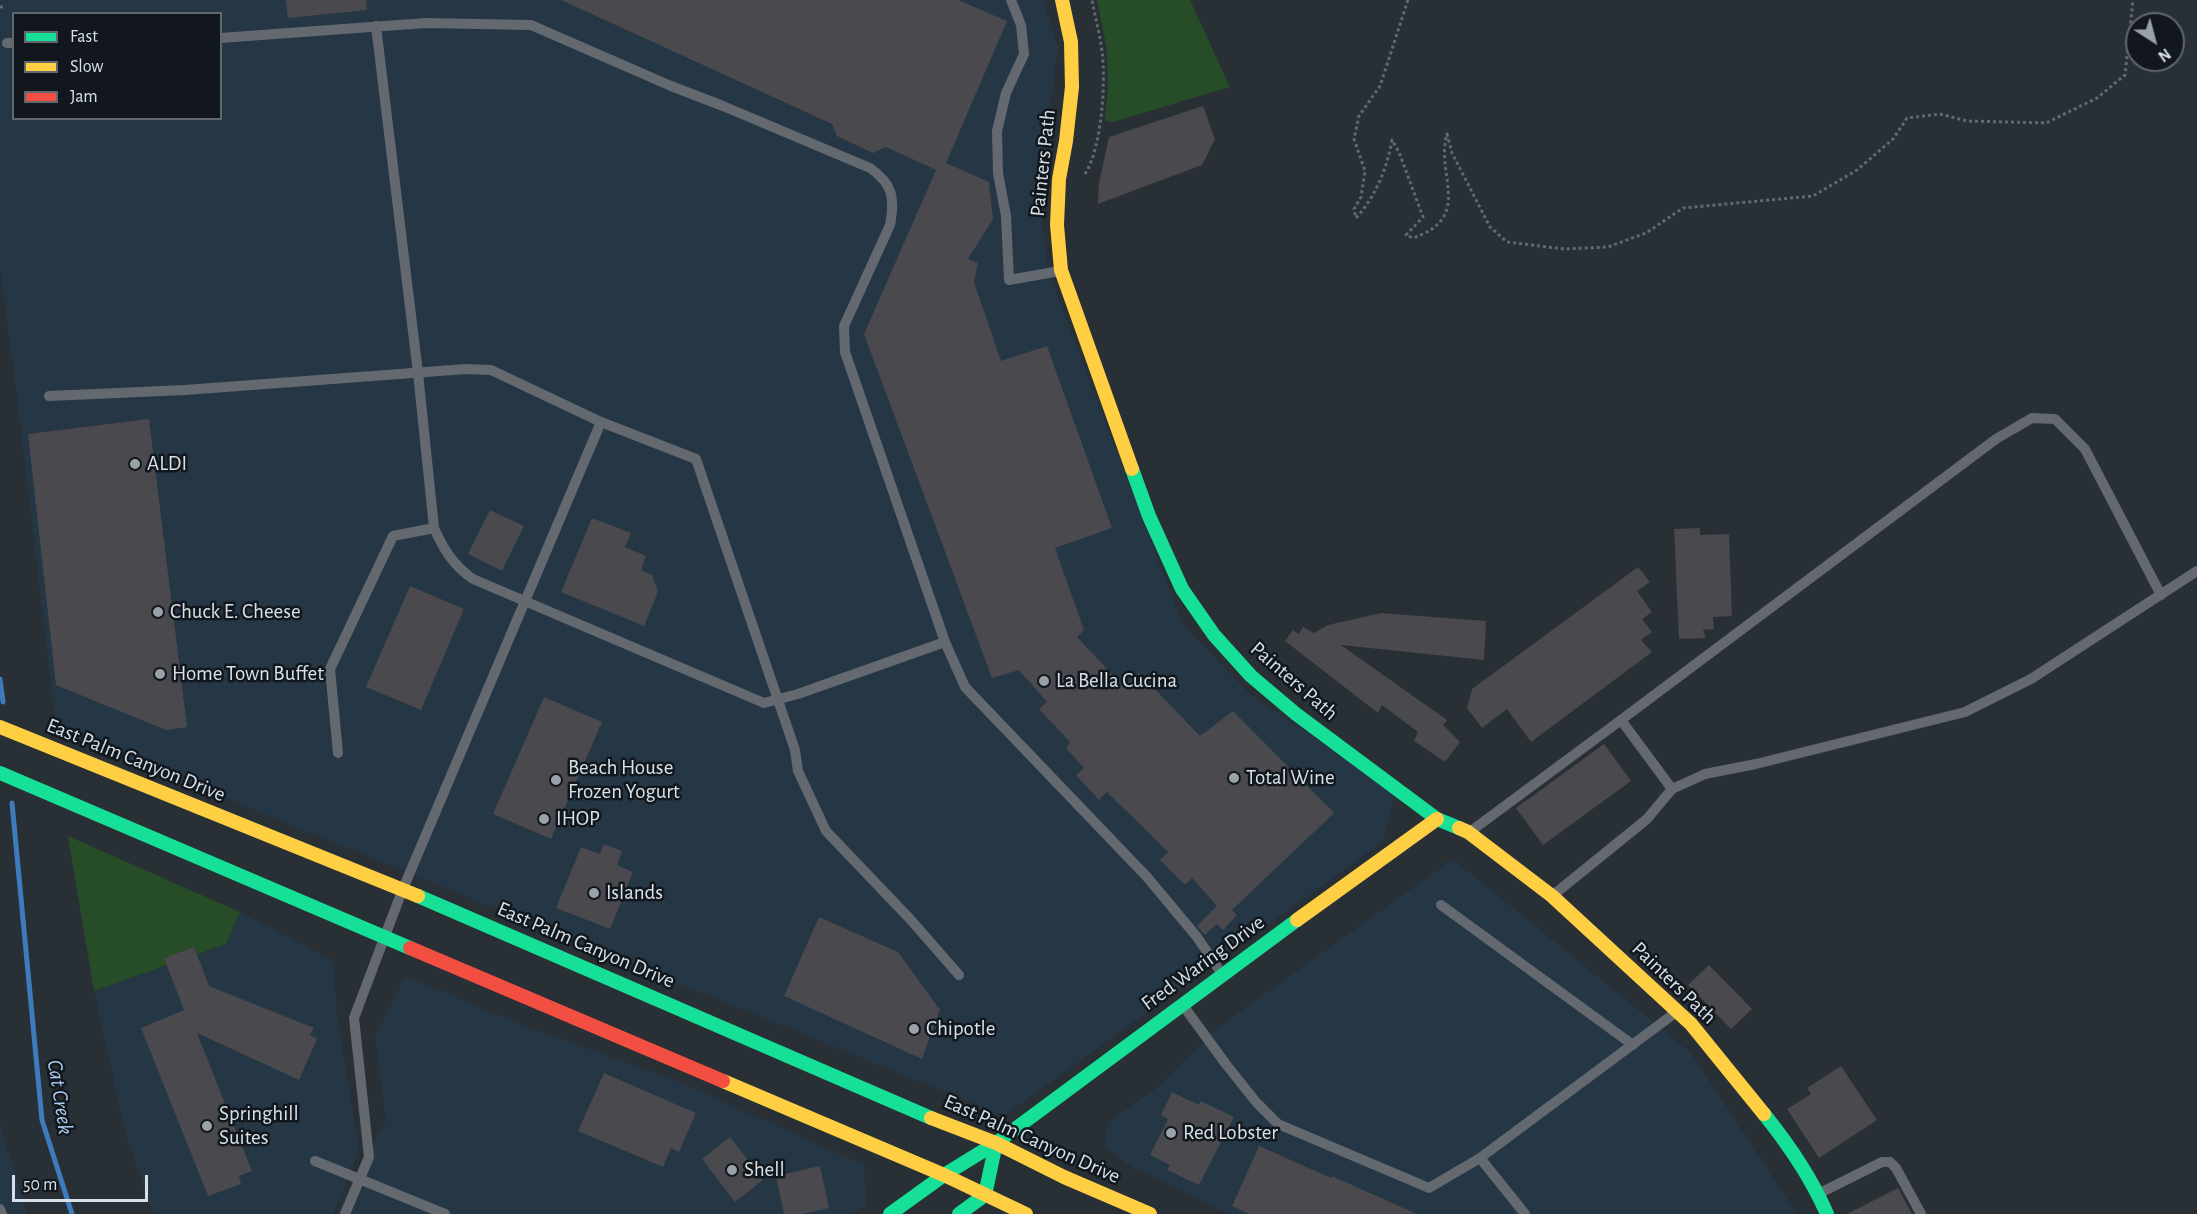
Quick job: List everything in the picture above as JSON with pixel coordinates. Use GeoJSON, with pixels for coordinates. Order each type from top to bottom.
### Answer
{"type":"FeatureCollection","features":[{"type":"Feature","properties":{"kind":"main road","name":"Painters Path"},"geometry":{"type":"LineString","coordinates":[[1062,0],[1071,42],[1072,87],[1059,179],[1057,225],[1060,270],[1153,525],[1182,589],[1208,626],[1251,676],[1296,714],[1437,819],[1468,832],[1552,896],[1691,1024],[1789,1146],[1818,1194],[1827,1214]]}},
{"type":"Feature","properties":{"kind":"main road","name":"East Palm Canyon Drive"},"geometry":{"type":"LineString","coordinates":[[0,727],[450,909],[939,1121],[996,1143],[1064,1177],[1150,1214]]}},
{"type":"Feature","properties":{"kind":"main road"},"geometry":{"type":"LineString","coordinates":[[0,773],[944,1175],[1026,1214]]}},
{"type":"Feature","properties":{"kind":"main road","name":"Fred Waring Drive"},"geometry":{"type":"LineString","coordinates":[[890,1214],[944,1175],[996,1143],[1182,1004],[1437,819]]}},
{"type":"Feature","properties":{"kind":"main road"},"geometry":{"type":"LineString","coordinates":[[959,1214],[985,1195],[996,1143]]}},
{"type":"Feature","properties":{"kind":"lane"},"geometry":{"type":"LineString","coordinates":[[1011,0],[1021,25],[1024,54],[1005,93],[997,131],[998,173],[1006,216],[1009,280],[1060,270]]}},
{"type":"Feature","properties":{"kind":"lane"},"geometry":{"type":"LineString","coordinates":[[222,38],[426,23],[531,25],[671,87],[723,106],[870,168],[885,178],[891,193],[893,209],[890,225],[844,326],[845,352],[945,642],[965,687],[1147,877],[1197,938],[1222,975]]}},
{"type":"Feature","properties":{"kind":"lane"},"geometry":{"type":"LineString","coordinates":[[376,26],[418,373],[434,528],[444,550],[458,568],[473,579],[764,703],[945,642]]}},
{"type":"Feature","properties":{"kind":"lane"},"geometry":{"type":"LineString","coordinates":[[49,396],[185,390],[466,369],[491,370],[601,422],[696,459],[795,750],[798,771],[826,831],[910,919],[959,975]]}},
{"type":"Feature","properties":{"kind":"lane"},"geometry":{"type":"LineString","coordinates":[[1468,832],[1996,439],[2032,418],[2055,418],[2085,449],[2161,595]]}},
{"type":"Feature","properties":{"kind":"lane"},"geometry":{"type":"LineString","coordinates":[[345,1214],[369,1157],[354,1018],[402,891],[601,422]]}},
{"type":"Feature","properties":{"kind":"lane"},"geometry":{"type":"LineString","coordinates":[[338,753],[330,669],[393,536],[434,528]]}},
{"type":"Feature","properties":{"kind":"lane"},"geometry":{"type":"LineString","coordinates":[[1552,896],[1647,819],[1672,789],[1705,774],[1756,764],[1965,712],[2031,679],[2197,571]]}},
{"type":"Feature","properties":{"kind":"lane"},"geometry":{"type":"LineString","coordinates":[[1621,720],[1672,789]]}},
{"type":"Feature","properties":{"kind":"lane"},"geometry":{"type":"LineString","coordinates":[[1441,905],[1633,1045]]}},
{"type":"Feature","properties":{"kind":"lane"},"geometry":{"type":"LineString","coordinates":[[1182,1004],[1237,1079],[1278,1124],[1429,1188],[1480,1158],[1677,1011]]}},
{"type":"Feature","properties":{"kind":"lane"},"geometry":{"type":"LineString","coordinates":[[1480,1158],[1525,1214]]}},
{"type":"Feature","properties":{"kind":"lane"},"geometry":{"type":"LineString","coordinates":[[315,1161],[445,1214]]}},
{"type":"Feature","properties":{"kind":"lane"},"geometry":{"type":"LineString","coordinates":[[1818,1194],[1882,1162],[1890,1162],[1896,1168],[1921,1214]]}},
{"type":"Feature","properties":{"kind":"lane"},"geometry":{"type":"LineString","coordinates":[[0,1209],[2,1214]]}},
{"type":"Feature","properties":{"kind":"path"},"geometry":{"type":"LineString","coordinates":[[1089,168],[1100,126],[1103,52],[1092,0]]}},
{"type":"Feature","properties":{"kind":"path"},"geometry":{"type":"LineString","coordinates":[[1408,0],[1380,86],[1359,116],[1354,139],[1365,171],[1361,197],[1354,209],[1356,218],[1366,207],[1388,164],[1392,140],[1399,152],[1423,217],[1406,235],[1413,238],[1429,232],[1441,221],[1450,190],[1443,145],[1446,134],[1452,153],[1490,227],[1507,242],[1564,249],[1608,247],[1646,233],[1683,208],[1813,196],[1857,170],[1893,139],[1907,118],[1940,114],[1967,121],[2046,123],[2097,98],[2125,75],[2133,0]]}},
{"type":"Feature","properties":{"kind":"shaded area"},"geometry":{"type":"Polygon","coordinates":[[[0,0],[1043,0],[1058,47],[1039,200],[1049,274],[1182,623],[1250,694],[1395,792],[1384,841],[1004,1116],[56,729],[0,268],[0,0]]]}},
{"type":"Feature","properties":{"kind":"shaded area"},"geometry":{"type":"Polygon","coordinates":[[[1453,859],[1690,1052],[1797,1214],[1228,1214],[1131,1167],[1104,1145],[1109,1121],[1154,1090],[1220,1026],[1453,859]]]}},
{"type":"Feature","properties":{"kind":"shaded area"},"geometry":{"type":"Polygon","coordinates":[[[240,912],[333,961],[337,1012],[359,1151],[333,1214],[153,1214],[124,1127],[94,991],[226,944],[240,912]]]}},
{"type":"Feature","properties":{"kind":"shaded area"},"geometry":{"type":"Polygon","coordinates":[[[405,976],[525,1026],[673,1079],[864,1165],[866,1205],[853,1214],[337,1214],[351,1182],[386,1121],[375,1038],[405,976]]]}},
{"type":"Feature","properties":{"kind":"shaded area"},"geometry":{"type":"Polygon","coordinates":[[[0,1124],[27,1214],[0,1214],[0,1124]]]}},
{"type":"Feature","properties":{"kind":"green space"},"geometry":{"type":"Polygon","coordinates":[[[1097,0],[1190,0],[1230,87],[1113,122],[1105,121],[1108,85],[1107,50],[1097,0]]]}},
{"type":"Feature","properties":{"kind":"green space"},"geometry":{"type":"Polygon","coordinates":[[[68,836],[240,912],[226,944],[94,991],[68,836]]]}},
{"type":"Feature","properties":{"kind":"building"},"geometry":{"type":"Polygon","coordinates":[[[286,0],[366,0],[367,10],[288,18],[286,0]]]}},
{"type":"Feature","properties":{"kind":"building"},"geometry":{"type":"Polygon","coordinates":[[[561,0],[958,0],[1007,21],[946,163],[989,182],[993,219],[968,259],[978,263],[974,282],[1001,361],[1047,346],[1112,528],[1055,548],[1084,630],[1077,637],[1124,687],[1139,673],[1200,736],[1233,711],[1334,813],[1232,910],[1237,915],[1223,930],[1217,924],[1205,935],[1197,926],[1217,906],[1192,878],[1185,885],[1160,860],[1168,852],[1107,792],[1099,800],[1076,775],[1084,768],[1066,748],[1070,742],[1039,709],[1047,702],[1019,670],[992,678],[864,334],[936,170],[886,147],[873,153],[837,136],[832,124],[561,0]]]}},
{"type":"Feature","properties":{"kind":"building"},"geometry":{"type":"Polygon","coordinates":[[[1203,106],[1215,139],[1202,165],[1098,204],[1099,183],[1109,137],[1203,106]]]}},
{"type":"Feature","properties":{"kind":"building"},"geometry":{"type":"Polygon","coordinates":[[[149,419],[187,727],[166,730],[56,685],[28,434],[149,419]]]}},
{"type":"Feature","properties":{"kind":"building"},"geometry":{"type":"Polygon","coordinates":[[[490,510],[524,526],[502,571],[468,554],[490,510]]]}},
{"type":"Feature","properties":{"kind":"building"},"geometry":{"type":"Polygon","coordinates":[[[592,518],[631,533],[625,547],[646,556],[641,570],[652,575],[658,592],[644,626],[561,592],[592,518]]]}},
{"type":"Feature","properties":{"kind":"building"},"geometry":{"type":"Polygon","coordinates":[[[1700,528],[1700,535],[1729,534],[1732,616],[1713,617],[1714,629],[1703,630],[1706,638],[1679,639],[1674,529],[1700,528]]]}},
{"type":"Feature","properties":{"kind":"building"},"geometry":{"type":"Polygon","coordinates":[[[1638,567],[1650,582],[1637,591],[1652,612],[1642,619],[1652,632],[1641,640],[1652,652],[1531,742],[1507,709],[1482,728],[1467,708],[1472,689],[1638,567]]]}},
{"type":"Feature","properties":{"kind":"building"},"geometry":{"type":"Polygon","coordinates":[[[410,586],[464,609],[421,710],[366,687],[410,586]]]}},
{"type":"Feature","properties":{"kind":"building"},"geometry":{"type":"Polygon","coordinates":[[[1381,613],[1486,621],[1484,660],[1341,645],[1447,720],[1443,725],[1460,742],[1445,762],[1414,741],[1418,732],[1382,705],[1378,713],[1285,641],[1293,630],[1299,634],[1303,627],[1314,633],[1328,625],[1381,613]]]}},
{"type":"Feature","properties":{"kind":"building"},"geometry":{"type":"Polygon","coordinates":[[[544,697],[602,722],[551,839],[493,814],[544,697]]]}},
{"type":"Feature","properties":{"kind":"building"},"geometry":{"type":"Polygon","coordinates":[[[1604,744],[1631,781],[1543,845],[1516,808],[1604,744]]]}},
{"type":"Feature","properties":{"kind":"building"},"geometry":{"type":"Polygon","coordinates":[[[604,844],[622,851],[617,865],[633,872],[610,929],[556,908],[581,847],[600,854],[604,844]]]}},
{"type":"Feature","properties":{"kind":"building"},"geometry":{"type":"Polygon","coordinates":[[[819,917],[898,952],[940,1010],[922,1059],[784,996],[819,917]]]}},
{"type":"Feature","properties":{"kind":"building","name":"Springhill Suites"},"geometry":{"type":"Polygon","coordinates":[[[194,947],[209,986],[314,1028],[310,1035],[317,1039],[299,1080],[197,1033],[252,1171],[239,1176],[241,1184],[208,1196],[141,1028],[184,1010],[164,958],[194,947]]]}},
{"type":"Feature","properties":{"kind":"building"},"geometry":{"type":"Polygon","coordinates":[[[1709,965],[1752,1009],[1731,1029],[1688,985],[1709,965]]]}},
{"type":"Feature","properties":{"kind":"building"},"geometry":{"type":"Polygon","coordinates":[[[1841,1066],[1877,1120],[1819,1158],[1787,1109],[1811,1094],[1807,1088],[1841,1066]]]}},
{"type":"Feature","properties":{"kind":"building"},"geometry":{"type":"Polygon","coordinates":[[[604,1073],[696,1113],[679,1152],[671,1148],[663,1167],[578,1131],[604,1073]]]}},
{"type":"Feature","properties":{"kind":"building"},"geometry":{"type":"Polygon","coordinates":[[[1172,1092],[1199,1105],[1201,1101],[1234,1117],[1199,1185],[1167,1170],[1170,1165],[1150,1155],[1168,1119],[1161,1115],[1172,1092]]]}},
{"type":"Feature","properties":{"kind":"building","name":"Shell"},"geometry":{"type":"Polygon","coordinates":[[[730,1137],[763,1180],[735,1202],[702,1159],[730,1137]]]}},
{"type":"Feature","properties":{"kind":"building"},"geometry":{"type":"Polygon","coordinates":[[[1259,1146],[1417,1214],[1249,1214],[1232,1206],[1259,1146]]]}},
{"type":"Feature","properties":{"kind":"building"},"geometry":{"type":"Polygon","coordinates":[[[820,1166],[829,1208],[802,1214],[784,1214],[776,1176],[820,1166]]]}},
{"type":"Feature","properties":{"kind":"building"},"geometry":{"type":"Polygon","coordinates":[[[1898,1188],[1912,1214],[1847,1214],[1898,1188]]]}},
{"type":"Feature","properties":{"kind":"waterway","name":"Cat Creek"},"geometry":{"type":"LineString","coordinates":[[0,679],[3,702]]}},
{"type":"Feature","properties":{"kind":"waterway","name":"Cat Creek"},"geometry":{"type":"LineString","coordinates":[[12,803],[42,1120],[72,1214]]}},
{"type":"Feature","properties":{"kind":"traffic: fast"},"geometry":{"type":"LineString","coordinates":[[1132,469],[1149,516],[1182,589],[1214,635],[1251,676],[1296,714],[1437,819],[1459,828]]}},
{"type":"Feature","properties":{"kind":"traffic: fast"},"geometry":{"type":"LineString","coordinates":[[0,773],[410,948]]}},
{"type":"Feature","properties":{"kind":"traffic: fast"},"geometry":{"type":"LineString","coordinates":[[418,896],[931,1118]]}},
{"type":"Feature","properties":{"kind":"traffic: fast"},"geometry":{"type":"LineString","coordinates":[[890,1214],[944,1175],[996,1143],[1297,920]]}},
{"type":"Feature","properties":{"kind":"traffic: fast"},"geometry":{"type":"LineString","coordinates":[[1764,1114],[1799,1162],[1827,1214]]}},
{"type":"Feature","properties":{"kind":"traffic: fast"},"geometry":{"type":"LineString","coordinates":[[959,1214],[985,1195],[996,1143]]}},
{"type":"Feature","properties":{"kind":"traffic: slow"},"geometry":{"type":"LineString","coordinates":[[1062,0],[1071,42],[1072,87],[1059,179],[1057,225],[1061,270],[1132,469]]}},
{"type":"Feature","properties":{"kind":"traffic: slow"},"geometry":{"type":"LineString","coordinates":[[0,727],[418,896]]}},
{"type":"Feature","properties":{"kind":"traffic: slow"},"geometry":{"type":"LineString","coordinates":[[1297,920],[1437,819]]}},
{"type":"Feature","properties":{"kind":"traffic: slow"},"geometry":{"type":"LineString","coordinates":[[1459,828],[1468,832],[1552,896],[1691,1024],[1764,1114]]}},
{"type":"Feature","properties":{"kind":"traffic: slow"},"geometry":{"type":"LineString","coordinates":[[723,1081],[944,1175],[1026,1214]]}},
{"type":"Feature","properties":{"kind":"traffic: slow"},"geometry":{"type":"LineString","coordinates":[[931,1118],[996,1143],[1064,1177],[1150,1214]]}},
{"type":"Feature","properties":{"kind":"traffic: jam"},"geometry":{"type":"LineString","coordinates":[[410,948],[723,1081]]}},
{"type":"Feature","properties":{"kind":"place","name":"ALDI"},"geometry":{"type":"Point","coordinates":[135,464]}},
{"type":"Feature","properties":{"kind":"place","name":"Chuck E. Cheese"},"geometry":{"type":"Point","coordinates":[158,612]}},
{"type":"Feature","properties":{"kind":"place","name":"Home Town Buffet"},"geometry":{"type":"Point","coordinates":[160,674]}},
{"type":"Feature","properties":{"kind":"place","name":"La Bella Cucina"},"geometry":{"type":"Point","coordinates":[1044,681]}},
{"type":"Feature","properties":{"kind":"place","name":"Total Wine"},"geometry":{"type":"Point","coordinates":[1234,778]}},
{"type":"Feature","properties":{"kind":"place","name":"Beach House Frozen Yogurt"},"geometry":{"type":"Point","coordinates":[556,780]}},
{"type":"Feature","properties":{"kind":"place","name":"IHOP"},"geometry":{"type":"Point","coordinates":[544,819]}},
{"type":"Feature","properties":{"kind":"place","name":"Islands"},"geometry":{"type":"Point","coordinates":[594,893]}},
{"type":"Feature","properties":{"kind":"place","name":"Chipotle"},"geometry":{"type":"Point","coordinates":[914,1029]}},
{"type":"Feature","properties":{"kind":"place","name":"Springhill Suites"},"geometry":{"type":"Point","coordinates":[207,1126]}},
{"type":"Feature","properties":{"kind":"place","name":"Red Lobster"},"geometry":{"type":"Point","coordinates":[1171,1133]}},
{"type":"Feature","properties":{"kind":"place","name":"Shell"},"geometry":{"type":"Point","coordinates":[732,1170]}}]}
